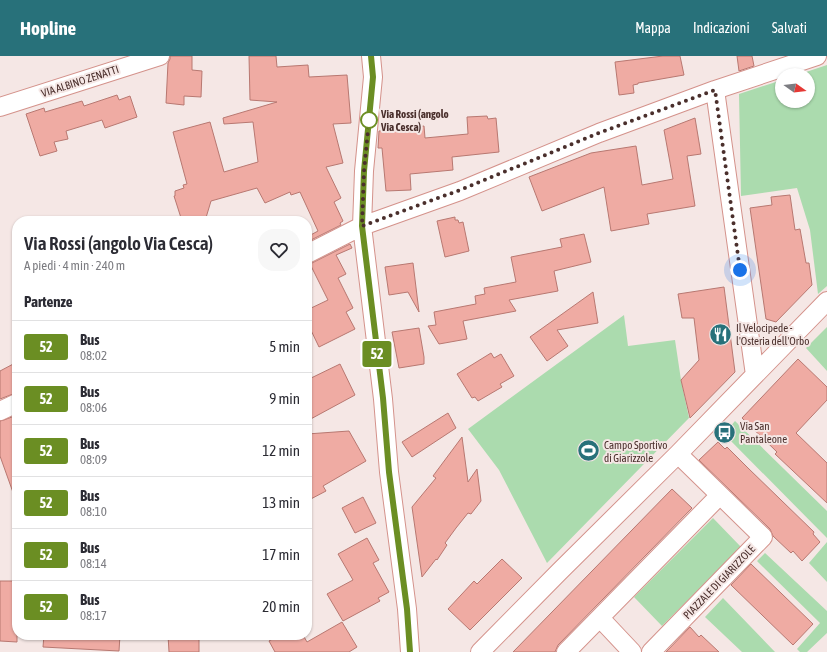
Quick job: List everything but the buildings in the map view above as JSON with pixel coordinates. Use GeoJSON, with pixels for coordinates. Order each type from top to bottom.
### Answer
{"type":"FeatureCollection","features":[{"type":"Feature","properties":{"kind":"street","name":"VIA ALBINO ZENATTI"},"geometry":{"type":"LineString","coordinates":[[0,107],[160,56]]}},
{"type":"Feature","properties":{"kind":"street"},"geometry":{"type":"LineString","coordinates":[[371,56],[373,77],[364,171],[362,226],[383,398],[389,472],[407,609],[410,652]]}},
{"type":"Feature","properties":{"kind":"street"},"geometry":{"type":"LineString","coordinates":[[312,251],[362,226],[460,190],[599,133],[715,90],[817,56]]}},
{"type":"Feature","properties":{"kind":"street"},"geometry":{"type":"LineString","coordinates":[[715,90],[755,375]]}},
{"type":"Feature","properties":{"kind":"street"},"geometry":{"type":"LineString","coordinates":[[480,652],[678,454],[827,301]]}},
{"type":"Feature","properties":{"kind":"street"},"geometry":{"type":"LineString","coordinates":[[0,411],[12,405]]}},
{"type":"Feature","properties":{"kind":"street","name":"PIAZZALE DI GIARIZZOLE"},"geometry":{"type":"LineString","coordinates":[[651,652],[762,538],[678,454]]}},
{"type":"Feature","properties":{"kind":"street"},"geometry":{"type":"LineString","coordinates":[[566,652],[720,495]]}},
{"type":"Feature","properties":{"kind":"street"},"geometry":{"type":"LineString","coordinates":[[600,618],[632,652]]}},
{"type":"Feature","properties":{"kind":"green space"},"geometry":{"type":"Polygon","coordinates":[[[827,65],[827,286],[818,294],[810,230],[797,188],[741,196],[739,94],[775,82],[775,108],[815,108],[815,69],[827,65]]]}},
{"type":"Feature","properties":{"kind":"green space","name":"Campo Sportivo di Giarizzole"},"geometry":{"type":"Polygon","coordinates":[[[624,315],[628,346],[675,340],[689,418],[547,563],[499,470],[468,429],[624,315]]]}},
{"type":"Feature","properties":{"kind":"green space"},"geometry":{"type":"Polygon","coordinates":[[[827,327],[827,371],[806,348],[827,327]]]}},
{"type":"Feature","properties":{"kind":"green space"},"geometry":{"type":"Polygon","coordinates":[[[735,421],[827,511],[827,538],[724,434],[735,421]]]}},
{"type":"Feature","properties":{"kind":"green space"},"geometry":{"type":"Polygon","coordinates":[[[713,518],[741,547],[662,626],[634,597],[713,518]]]}},
{"type":"Feature","properties":{"kind":"green space"},"geometry":{"type":"Polygon","coordinates":[[[827,542],[827,582],[809,563],[827,542]]]}},
{"type":"Feature","properties":{"kind":"green space"},"geometry":{"type":"Polygon","coordinates":[[[765,553],[827,611],[827,633],[807,652],[800,652],[797,649],[820,623],[757,561],[765,553]]]}},
{"type":"Feature","properties":{"kind":"green space"},"geometry":{"type":"Polygon","coordinates":[[[723,598],[775,652],[742,652],[705,617],[723,598]]]}},
{"type":"Feature","properties":{"kind":"bus line","name":"52"},"geometry":{"type":"LineString","coordinates":[[371,56],[373,77],[364,171],[362,226],[383,398],[389,472],[407,609],[410,652]]}},
{"type":"Feature","properties":{"kind":"place","name":"Via Rossi (angolo Via Cesca)"},"geometry":{"type":"Point","coordinates":[369,120]}},
{"type":"Feature","properties":{"kind":"place","name":"Il Velocipede - l'Osteria dell'Orbo"},"geometry":{"type":"Point","coordinates":[720,334]}},
{"type":"Feature","properties":{"kind":"place","name":"Via San Pantaleone"},"geometry":{"type":"Point","coordinates":[724,432]}},
{"type":"Feature","properties":{"kind":"place","name":"Campo Sportivo di Giarizzole"},"geometry":{"type":"Point","coordinates":[588,451]}},
{"type":"Feature","properties":{"kind":"route"},"geometry":{"type":"LineString","coordinates":[[369,120],[364,171],[362,226],[460,190],[599,133],[715,90],[740,270]]}}]}
